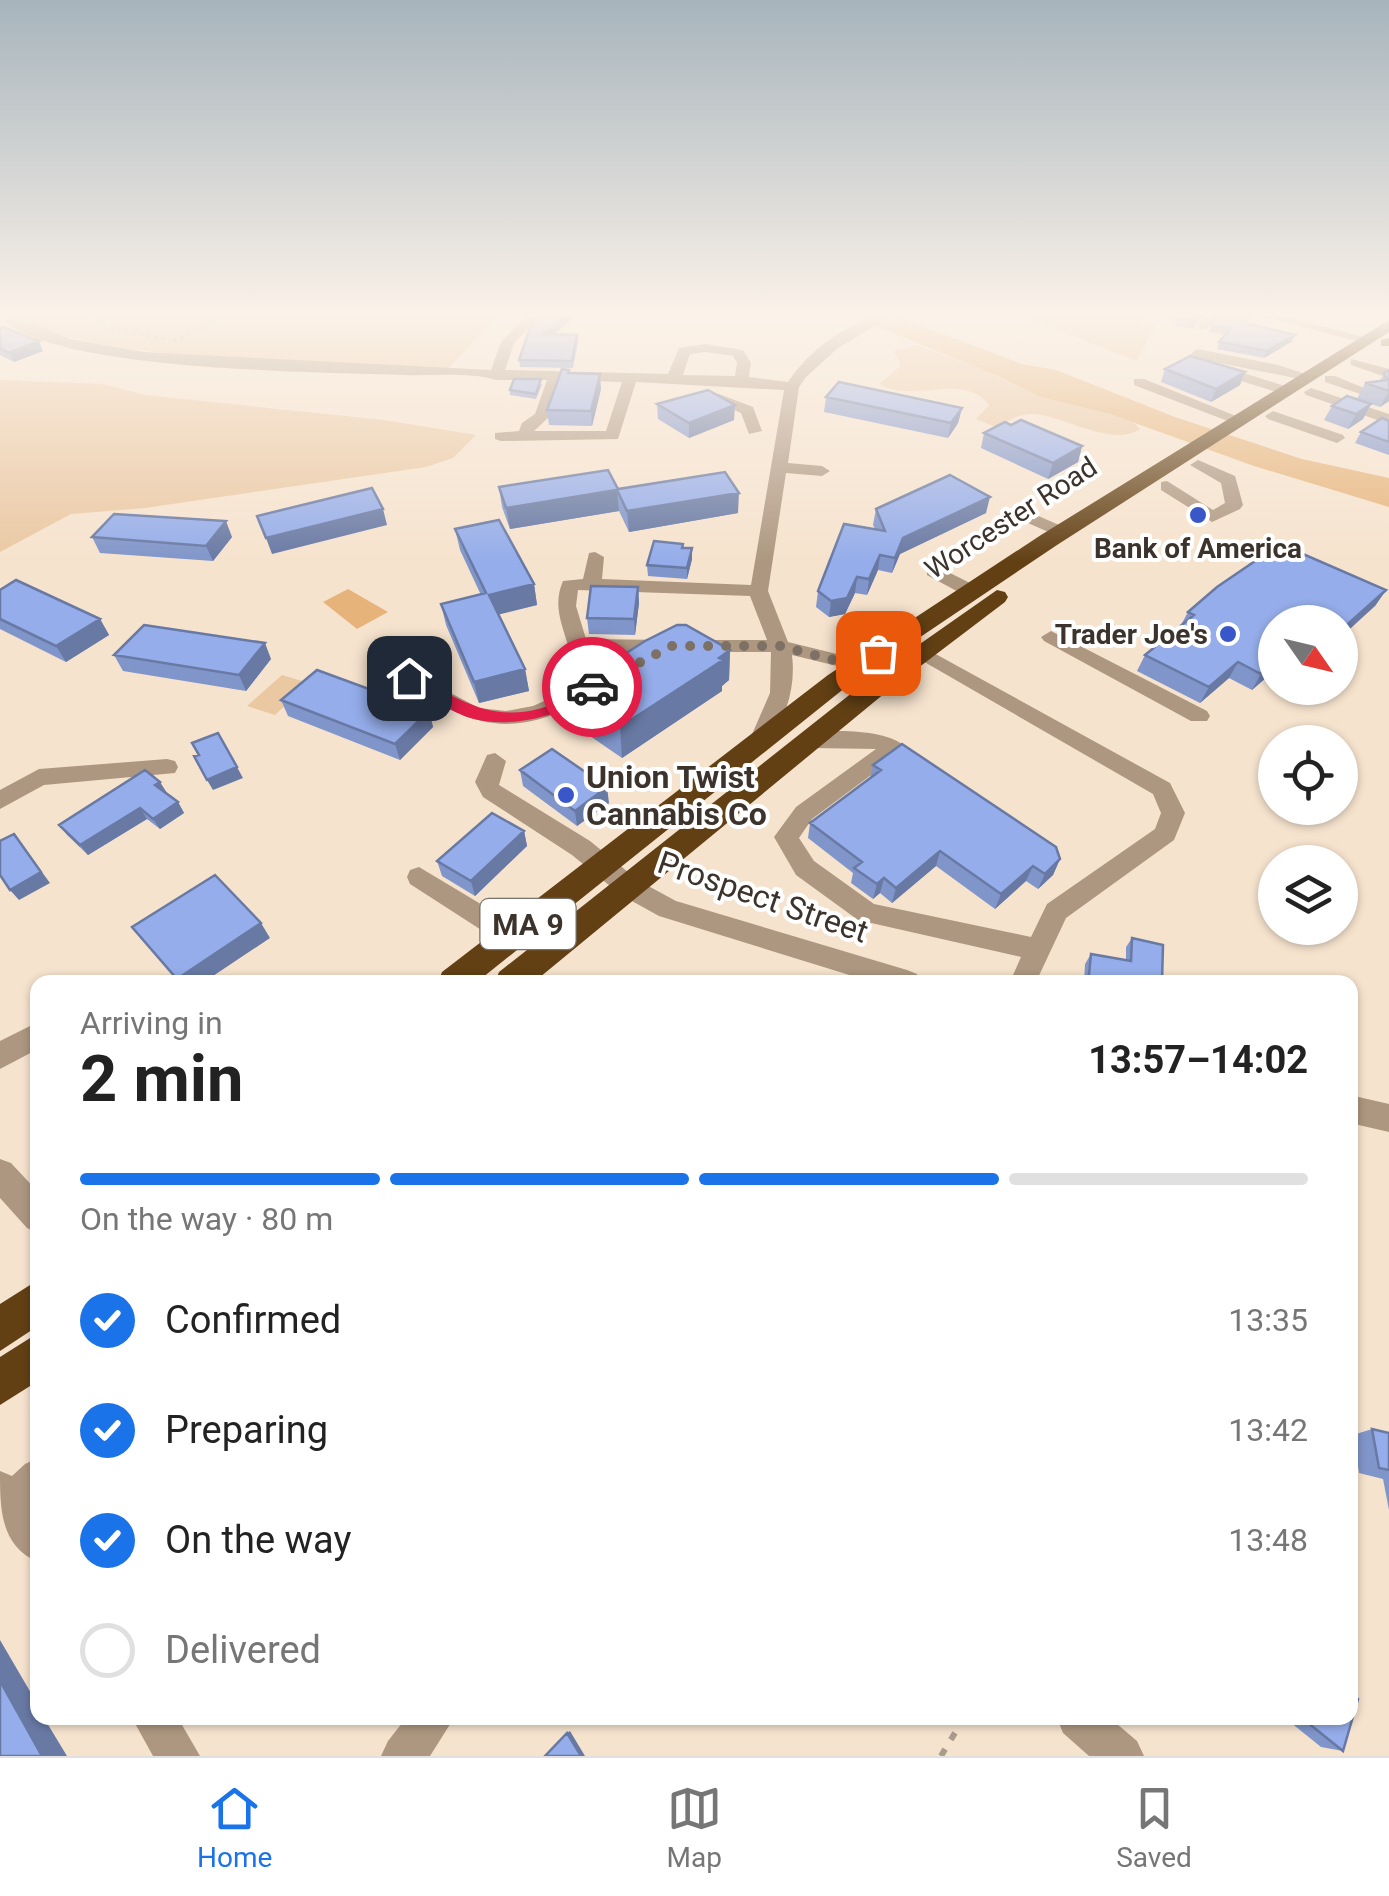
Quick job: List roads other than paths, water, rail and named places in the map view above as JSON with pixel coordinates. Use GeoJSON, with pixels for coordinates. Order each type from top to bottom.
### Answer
{"type":"FeatureCollection","features":[{"type":"Feature","properties":{"kind":"highway","name":"Worcester Road"},"geometry":{"type":"LineString","coordinates":[[520,975],[921,652],[1167,486],[1273,398]]}},
{"type":"Feature","properties":{"kind":"highway","name":"Worcester Road"},"geometry":{"type":"LineString","coordinates":[[1241,424],[1273,416],[1293,398]]}},
{"type":"Feature","properties":{"kind":"highway","name":"Worcester Road"},"geometry":{"type":"LineString","coordinates":[[463,975],[762,739],[878,653],[1060,532],[1194,461]]}},
{"type":"Feature","properties":{"kind":"highway"},"geometry":{"type":"LineString","coordinates":[[0,1330],[30,1306]]}},
{"type":"Feature","properties":{"kind":"highway"},"geometry":{"type":"LineString","coordinates":[[0,1384],[30,1360]]}},
{"type":"Feature","properties":{"kind":"street"},"geometry":{"type":"LineString","coordinates":[[526,436],[527,426],[542,416],[548,398]]}},
{"type":"Feature","properties":{"kind":"street"},"geometry":{"type":"LineString","coordinates":[[501,436],[612,436],[624,398]]}},
{"type":"Feature","properties":{"kind":"street"},"geometry":{"type":"LineString","coordinates":[[719,398],[748,410],[754,431]]}},
{"type":"Feature","properties":{"kind":"street"},"geometry":{"type":"LineString","coordinates":[[762,739],[781,700],[780,646],[766,624],[759,591],[790,398]]}},
{"type":"Feature","properties":{"kind":"street"},"geometry":{"type":"LineString","coordinates":[[1178,398],[1241,424]]}},
{"type":"Feature","properties":{"kind":"street"},"geometry":{"type":"LineString","coordinates":[[1340,398],[1389,419]]}},
{"type":"Feature","properties":{"kind":"street"},"geometry":{"type":"LineString","coordinates":[[1273,416],[1337,438]]}},
{"type":"Feature","properties":{"kind":"street"},"geometry":{"type":"LineString","coordinates":[[1167,486],[1212,517],[1234,505],[1229,480],[1194,461]]}},
{"type":"Feature","properties":{"kind":"street"},"geometry":{"type":"LineString","coordinates":[[779,467],[822,471]]}},
{"type":"Feature","properties":{"kind":"street"},"geometry":{"type":"LineString","coordinates":[[1027,516],[1060,532]]}},
{"type":"Feature","properties":{"kind":"street"},"geometry":{"type":"LineString","coordinates":[[592,584],[595,557]]}},
{"type":"Feature","properties":{"kind":"street"},"geometry":{"type":"LineString","coordinates":[[934,572],[971,591]]}},
{"type":"Feature","properties":{"kind":"street"},"geometry":{"type":"LineString","coordinates":[[759,591],[570,585],[566,606],[578,644],[780,646],[841,662],[878,653]]}},
{"type":"Feature","properties":{"kind":"street"},"geometry":{"type":"LineString","coordinates":[[1050,637],[1200,716]]}},
{"type":"Feature","properties":{"kind":"street"},"geometry":{"type":"LineString","coordinates":[[409,678],[474,714],[544,712],[672,646]]}},
{"type":"Feature","properties":{"kind":"street"},"geometry":{"type":"LineString","coordinates":[[921,652],[1162,789],[1173,813],[1165,834],[1056,911],[1027,975]]}},
{"type":"Feature","properties":{"kind":"street"},"geometry":{"type":"LineString","coordinates":[[811,740],[879,741],[894,747],[804,814],[786,837],[804,868],[867,913],[1038,950]]}},
{"type":"Feature","properties":{"kind":"street","name":"Prospect Street"},"geometry":{"type":"LineString","coordinates":[[495,760],[486,782],[491,791],[630,888],[668,909],[831,972]]}},
{"type":"Feature","properties":{"kind":"street"},"geometry":{"type":"LineString","coordinates":[[0,800],[39,777],[167,767]]}},
{"type":"Feature","properties":{"kind":"street"},"geometry":{"type":"LineString","coordinates":[[419,877],[512,936]]}},
{"type":"Feature","properties":{"kind":"street"},"geometry":{"type":"LineString","coordinates":[[0,1056],[30,1039]]}},
{"type":"Feature","properties":{"kind":"street"},"geometry":{"type":"LineString","coordinates":[[1358,1111],[1389,1118]]}},
{"type":"Feature","properties":{"kind":"street"},"geometry":{"type":"LineString","coordinates":[[0,1174],[30,1207]]}},
{"type":"Feature","properties":{"kind":"street"},"geometry":{"type":"LineString","coordinates":[[10,1493],[30,1529]]}},
{"type":"Feature","properties":{"kind":"street"},"geometry":{"type":"LineString","coordinates":[[157,1725],[178,1756]]}},
{"type":"Feature","properties":{"kind":"street"},"geometry":{"type":"LineString","coordinates":[[404,1756],[428,1725]]}},
{"type":"Feature","properties":{"kind":"street"},"geometry":{"type":"LineString","coordinates":[[1086,1725],[1122,1756]]}},
{"type":"Feature","properties":{"kind":"place","name":"Bank of America"},"geometry":{"type":"Point","coordinates":[1198,515]}},
{"type":"Feature","properties":{"kind":"place","name":"Trader Joe's"},"geometry":{"type":"Point","coordinates":[1228,634]}},
{"type":"Feature","properties":{"kind":"place","name":"Union Twist Cannabis Co"},"geometry":{"type":"Point","coordinates":[566,795]}}]}
